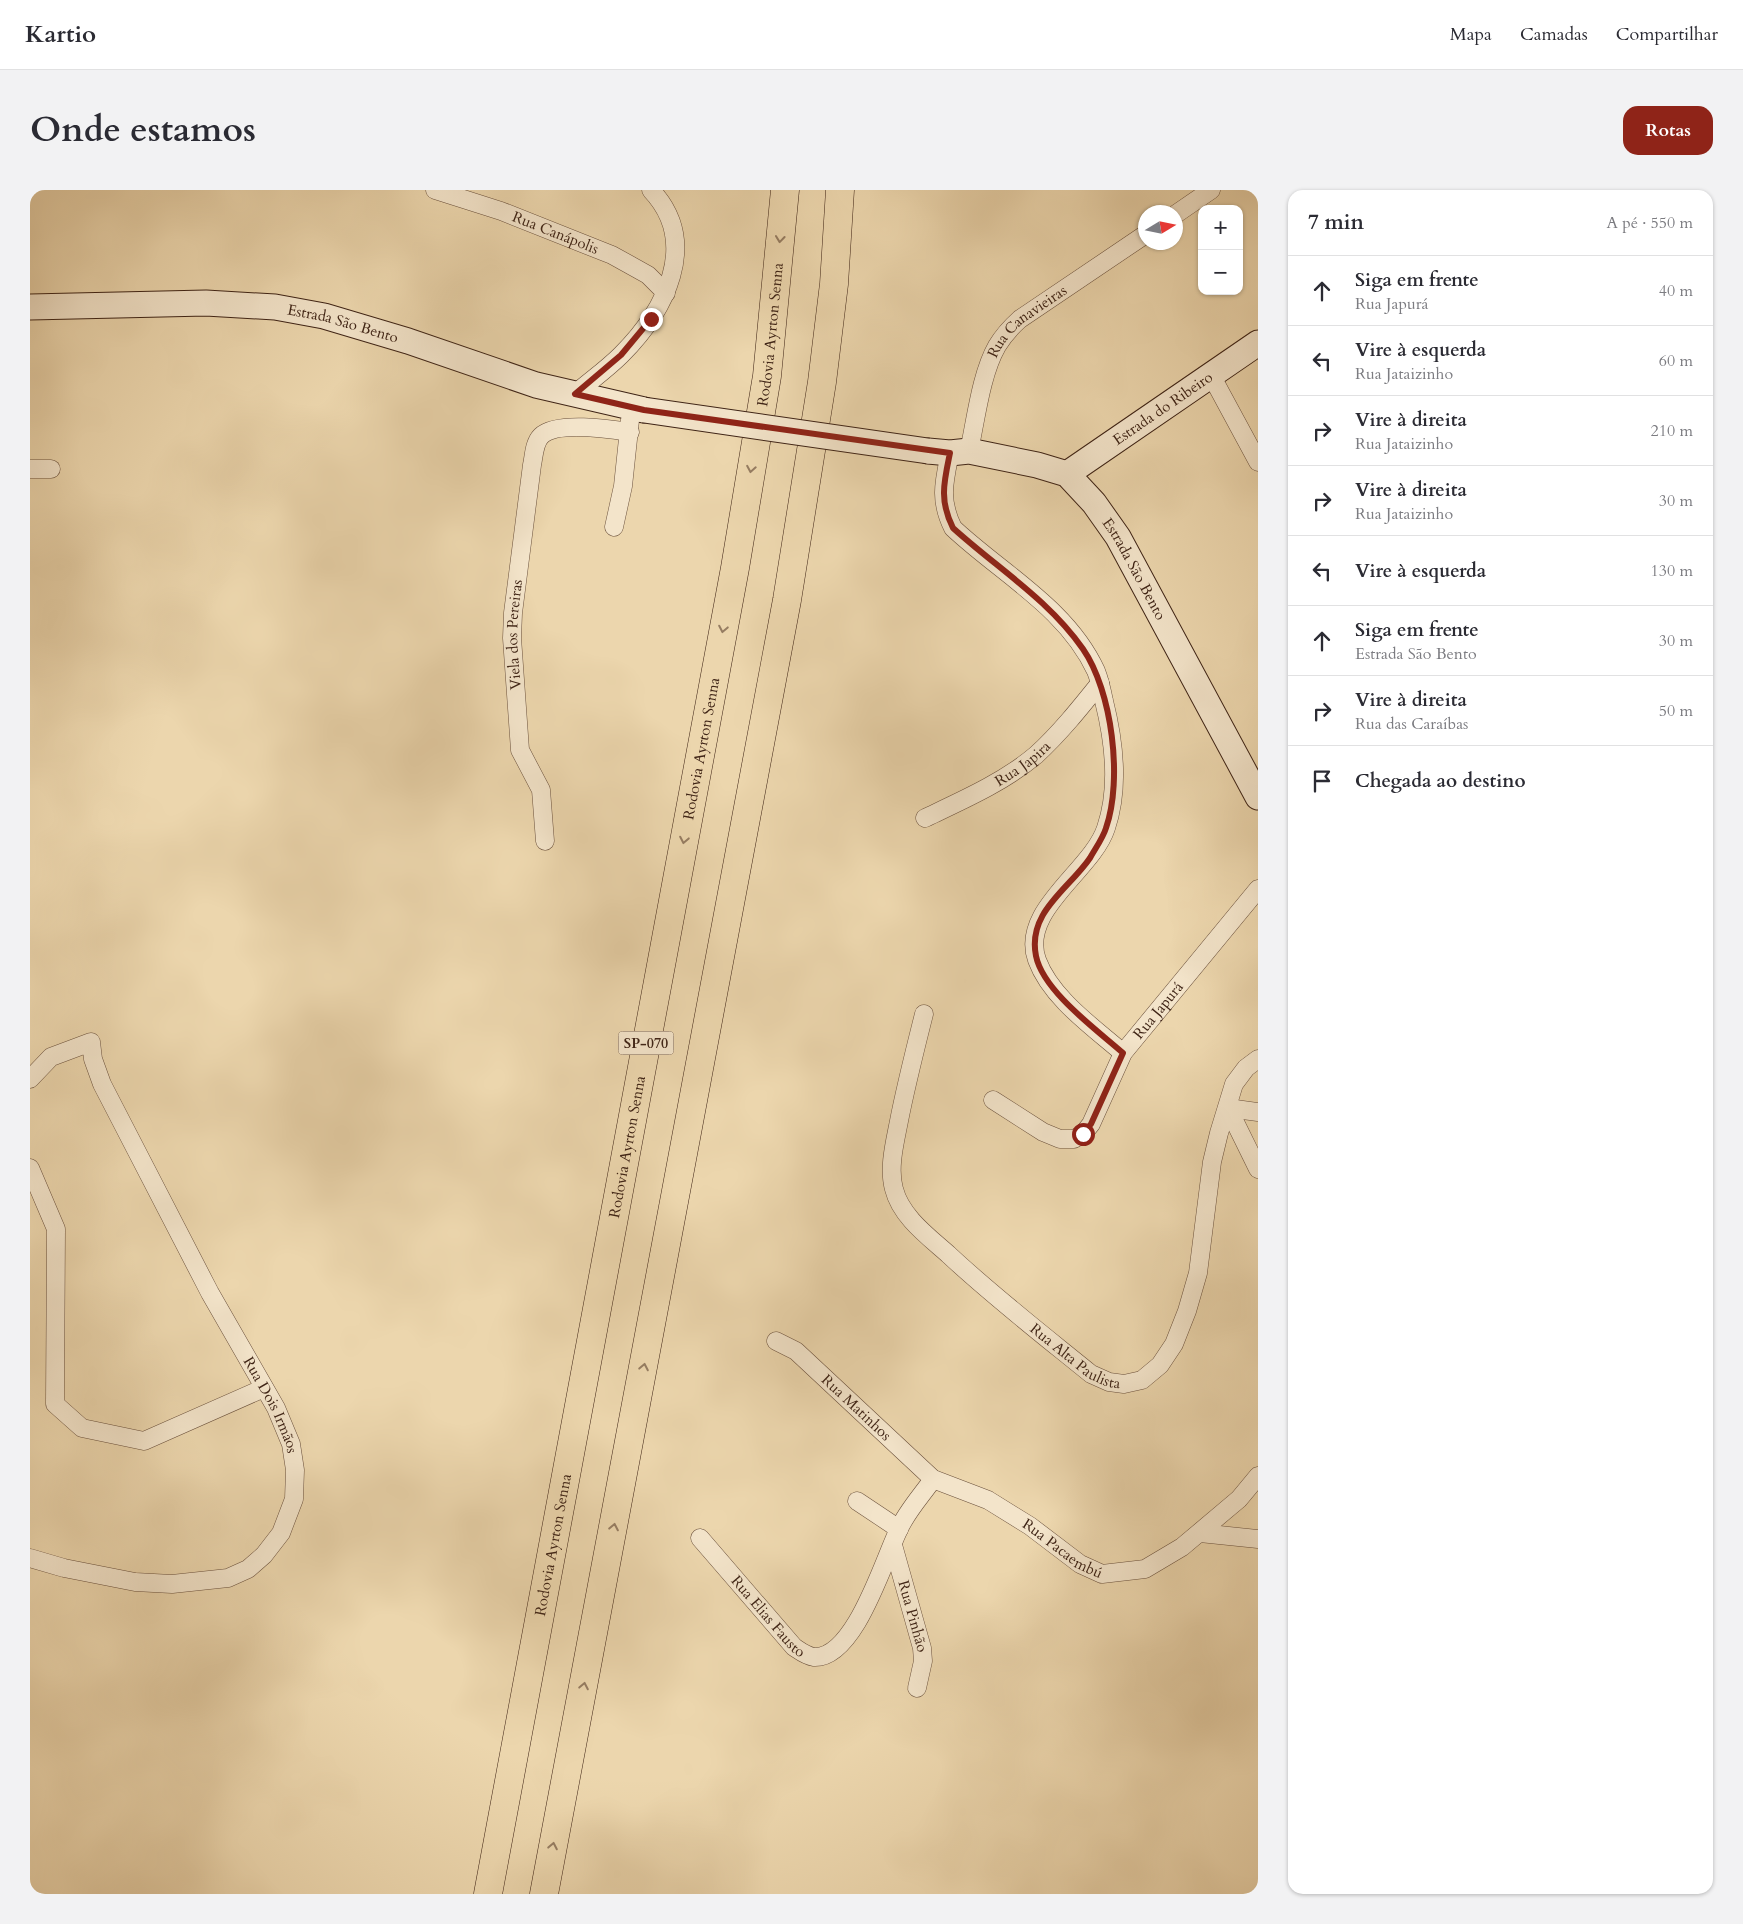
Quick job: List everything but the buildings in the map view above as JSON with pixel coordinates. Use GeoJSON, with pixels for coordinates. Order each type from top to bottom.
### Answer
{"type":"FeatureCollection","features":[{"type":"Feature","properties":{"kind":"highway","name":"Rodovia Ayrton Senna"},"geometry":{"type":"LineString","coordinates":[[488,1894],[735,568],[767,376],[785,190]]}},
{"type":"Feature","properties":{"kind":"highway"},"geometry":{"type":"LineString","coordinates":[[544,1894],[787,600],[822,382],[834,284],[840,190]]}},
{"type":"Feature","properties":{"kind":"street","name":"Rua Canápolis"},"geometry":{"type":"LineString","coordinates":[[435,190],[501,212],[612,255],[648,275],[666,294]]}},
{"type":"Feature","properties":{"kind":"street"},"geometry":{"type":"LineString","coordinates":[[575,394],[626,350],[651,319],[666,294],[675,259],[676,237],[670,219],[651,190]]}},
{"type":"Feature","properties":{"kind":"street"},"geometry":{"type":"LineString","coordinates":[[1183,209],[1211,190]]}},
{"type":"Feature","properties":{"kind":"street","name":"Rua Canavieiras"},"geometry":{"type":"LineString","coordinates":[[1123,1053],[1059,996],[1043,975],[1036,958],[1034,940],[1038,922],[1053,900],[1089,858],[1106,828],[1112,798],[1114,769],[1112,733],[1100,683],[1083,649],[1062,622],[1037,597],[953,528],[946,514],[943,496],[949,452],[997,346],[1007,331],[1020,320],[1138,239]]}},
{"type":"Feature","properties":{"kind":"street","name":"Estrada São Bento"},"geometry":{"type":"LineString","coordinates":[[30,307],[206,303],[275,307],[324,316],[389,335],[502,375],[637,409],[949,452]]}},
{"type":"Feature","properties":{"kind":"street","name":"Estrada do Ribeiro"},"geometry":{"type":"LineString","coordinates":[[1067,474],[1258,343]]}},
{"type":"Feature","properties":{"kind":"street"},"geometry":{"type":"LineString","coordinates":[[1211,375],[1252,438],[1258,462]]}},
{"type":"Feature","properties":{"kind":"street"},"geometry":{"type":"LineString","coordinates":[[614,527],[630,432],[637,409]]}},
{"type":"Feature","properties":{"kind":"street","name":"Viela dos Pereiras"},"geometry":{"type":"LineString","coordinates":[[545,841],[541,790],[537,779],[520,750],[512,638],[513,613],[532,465],[537,442],[541,436],[552,430],[596,428],[630,432]]}},
{"type":"Feature","properties":{"kind":"street"},"geometry":{"type":"LineString","coordinates":[[949,452],[1037,465],[1067,474]]}},
{"type":"Feature","properties":{"kind":"street"},"geometry":{"type":"LineString","coordinates":[[30,469],[51,469]]}},
{"type":"Feature","properties":{"kind":"street","name":"Estrada São Bento"},"geometry":{"type":"LineString","coordinates":[[1067,474],[1094,503],[1118,537],[1258,797]]}},
{"type":"Feature","properties":{"kind":"street","name":"Rua Japira"},"geometry":{"type":"LineString","coordinates":[[926,818],[1002,779],[1035,755],[1066,725],[1100,683]]}},
{"type":"Feature","properties":{"kind":"street","name":"Rua Japurá"},"geometry":{"type":"LineString","coordinates":[[993,1100],[1043,1132],[1060,1139],[1074,1139],[1083,1134],[1091,1124],[1123,1053],[1258,889]]}},
{"type":"Feature","properties":{"kind":"street","name":"Rua Alta Paulista"},"geometry":{"type":"LineString","coordinates":[[924,1014],[904,1095],[895,1143],[892,1172],[894,1188],[899,1202],[915,1224],[983,1287],[1091,1374],[1108,1382],[1124,1384],[1142,1380],[1160,1366],[1174,1344],[1187,1311],[1198,1273],[1212,1162],[1219,1133],[1234,1084],[1246,1068],[1258,1059]]}},
{"type":"Feature","properties":{"kind":"street","name":"Rua Dois Irmãos"},"geometry":{"type":"LineString","coordinates":[[30,1079],[51,1057],[91,1042],[93,1059],[102,1084],[210,1293],[276,1408],[291,1444],[295,1470],[294,1499],[281,1532],[264,1554],[248,1569],[228,1578],[172,1584],[135,1582],[64,1568],[30,1558]]}},
{"type":"Feature","properties":{"kind":"street"},"geometry":{"type":"LineString","coordinates":[[1228,1108],[1258,1112]]}},
{"type":"Feature","properties":{"kind":"street"},"geometry":{"type":"LineString","coordinates":[[1228,1108],[1258,1169]]}},
{"type":"Feature","properties":{"kind":"street"},"geometry":{"type":"LineString","coordinates":[[30,1168],[56,1228],[55,1404],[82,1428],[144,1441],[264,1388]]}},
{"type":"Feature","properties":{"kind":"street","name":"Rua Matinhos"},"geometry":{"type":"LineString","coordinates":[[776,1341],[796,1351],[933,1478]]}},
{"type":"Feature","properties":{"kind":"street","name":"Rua Pacaembú"},"geometry":{"type":"LineString","coordinates":[[933,1478],[988,1500],[1030,1526],[1080,1564],[1102,1574],[1145,1569],[1182,1547],[1239,1499],[1258,1476]]}},
{"type":"Feature","properties":{"kind":"street","name":"Rua Elias Fausto"},"geometry":{"type":"LineString","coordinates":[[700,1538],[794,1646],[813,1657],[824,1656],[835,1650],[865,1608],[896,1537],[933,1478]]}},
{"type":"Feature","properties":{"kind":"street"},"geometry":{"type":"LineString","coordinates":[[858,1501],[896,1537]]}},
{"type":"Feature","properties":{"kind":"street"},"geometry":{"type":"LineString","coordinates":[[1200,1532],[1258,1539]]}},
{"type":"Feature","properties":{"kind":"street","name":"Rua Pinhão"},"geometry":{"type":"LineString","coordinates":[[896,1537],[922,1648],[922,1674],[916,1688]]}},
{"type":"Feature","properties":{"kind":"route"},"geometry":{"type":"LineString","coordinates":[[651,319],[621,355],[575,394],[644,410],[950,453],[943,496],[946,514],[953,528],[1037,597],[1062,622],[1083,649],[1096,672],[1112,733],[1114,769],[1112,798],[1106,828],[1089,858],[1053,900],[1038,922],[1034,940],[1036,958],[1043,975],[1059,996],[1123,1053],[1104,1098],[1091,1124],[1083,1134]]}}]}
